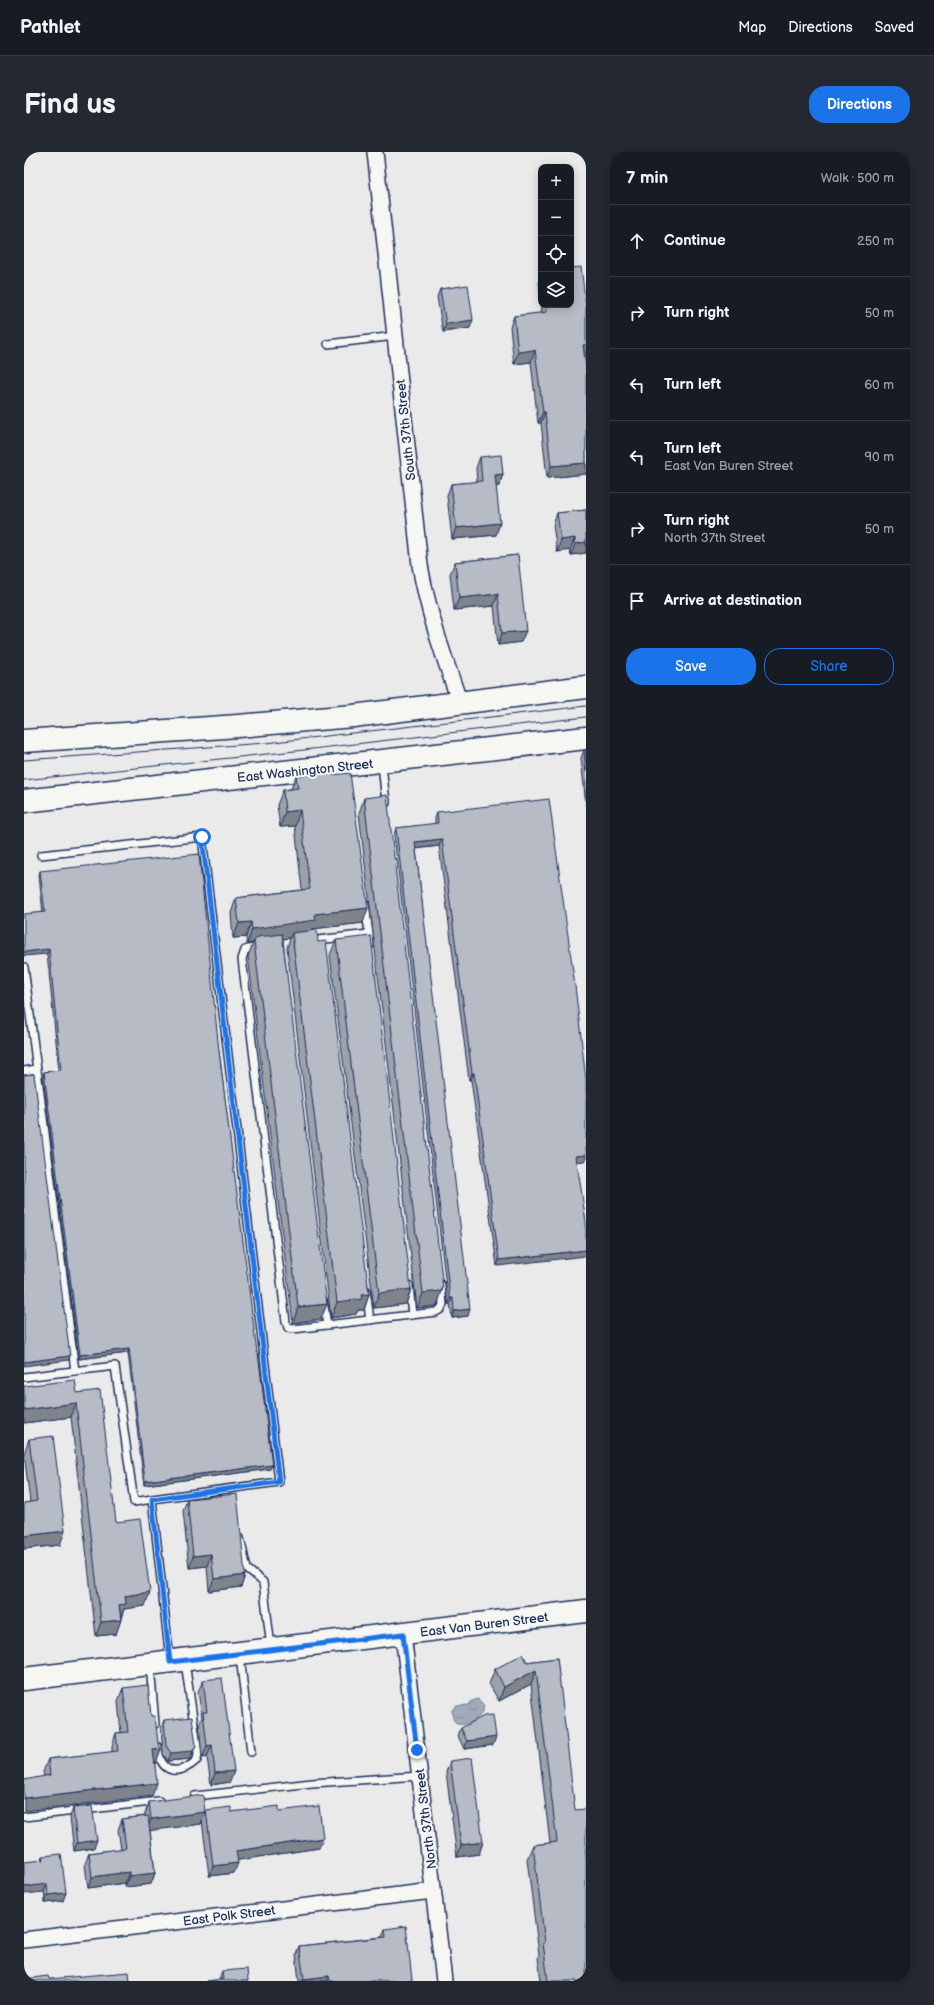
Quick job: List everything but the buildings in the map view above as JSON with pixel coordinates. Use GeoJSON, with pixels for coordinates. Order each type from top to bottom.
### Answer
{"type":"FeatureCollection","features":[{"type":"Feature","properties":{"kind":"main road"},"geometry":{"type":"LineString","coordinates":[[24,741],[238,726],[460,703],[586,687]]}},
{"type":"Feature","properties":{"kind":"main road","name":"East Washington Street"},"geometry":{"type":"LineString","coordinates":[[24,801],[349,769],[382,762],[586,738]]}},
{"type":"Feature","properties":{"kind":"main road","name":"East Van Buren Street"},"geometry":{"type":"LineString","coordinates":[[24,1679],[168,1663],[586,1611]]}},
{"type":"Feature","properties":{"kind":"street","name":"South 37th Street"},"geometry":{"type":"LineString","coordinates":[[375,152],[420,565],[426,600],[460,703]]}},
{"type":"Feature","properties":{"kind":"street","name":"North 37th Street"},"geometry":{"type":"LineString","coordinates":[[403,1634],[444,1981]]}},
{"type":"Feature","properties":{"kind":"street","name":"East Polk Street"},"geometry":{"type":"LineString","coordinates":[[24,1940],[433,1891]]}},
{"type":"Feature","properties":{"kind":"lane"},"geometry":{"type":"LineString","coordinates":[[328,344],[395,336]]}},
{"type":"Feature","properties":{"kind":"lane"},"geometry":{"type":"LineString","coordinates":[[382,762],[386,809]]}},
{"type":"Feature","properties":{"kind":"lane"},"geometry":{"type":"LineString","coordinates":[[24,1377],[115,1366],[134,1502],[279,1482],[202,837],[41,855]]}},
{"type":"Feature","properties":{"kind":"lane"},"geometry":{"type":"LineString","coordinates":[[364,894],[371,950]]}},
{"type":"Feature","properties":{"kind":"lane"},"geometry":{"type":"LineString","coordinates":[[302,941],[369,934]]}},
{"type":"Feature","properties":{"kind":"lane"},"geometry":{"type":"LineString","coordinates":[[323,939],[324,947]]}},
{"type":"Feature","properties":{"kind":"lane"},"geometry":{"type":"LineString","coordinates":[[266,946],[245,950],[242,959],[286,1322],[288,1328],[293,1329],[436,1312],[441,1309],[443,1304],[440,1281]]}},
{"type":"Feature","properties":{"kind":"lane"},"geometry":{"type":"LineString","coordinates":[[24,967],[75,1371]]}},
{"type":"Feature","properties":{"kind":"lane"},"geometry":{"type":"LineString","coordinates":[[24,1071],[37,1069]]}},
{"type":"Feature","properties":{"kind":"lane"},"geometry":{"type":"LineString","coordinates":[[408,1275],[412,1315]]}},
{"type":"Feature","properties":{"kind":"lane"},"geometry":{"type":"LineString","coordinates":[[365,1280],[370,1320]]}},
{"type":"Feature","properties":{"kind":"lane"},"geometry":{"type":"LineString","coordinates":[[323,1293],[326,1325]]}},
{"type":"Feature","properties":{"kind":"lane"},"geometry":{"type":"LineString","coordinates":[[152,1499],[168,1663],[198,1752],[197,1760],[191,1766],[179,1771],[168,1769],[162,1764],[158,1756],[157,1738],[168,1663]]}},
{"type":"Feature","properties":{"kind":"lane"},"geometry":{"type":"LineString","coordinates":[[240,1537],[247,1569],[263,1582],[271,1649]]}},
{"type":"Feature","properties":{"kind":"lane"},"geometry":{"type":"LineString","coordinates":[[240,1654],[251,1752]]}},
{"type":"Feature","properties":{"kind":"lane"},"geometry":{"type":"LineString","coordinates":[[187,1797],[312,1783],[420,1776]]}},
{"type":"Feature","properties":{"kind":"lane"},"geometry":{"type":"LineString","coordinates":[[24,1817],[164,1800]]}},
{"type":"Feature","properties":{"kind":"water"},"geometry":{"type":"Polygon","coordinates":[[[478,1699],[484,1705],[481,1714],[471,1722],[466,1724],[457,1724],[453,1719],[452,1710],[456,1706],[469,1705],[472,1701],[478,1699]]]}},
{"type":"Feature","properties":{"kind":"tram line"},"geometry":{"type":"LineString","coordinates":[[24,760],[266,743],[586,706]]}},
{"type":"Feature","properties":{"kind":"tram line"},"geometry":{"type":"LineString","coordinates":[[24,780],[295,751],[586,717]]}},
{"type":"Feature","properties":{"kind":"route"},"geometry":{"type":"LineString","coordinates":[[202,837],[279,1482],[152,1499],[170,1662],[403,1634],[417,1750]]}}]}
